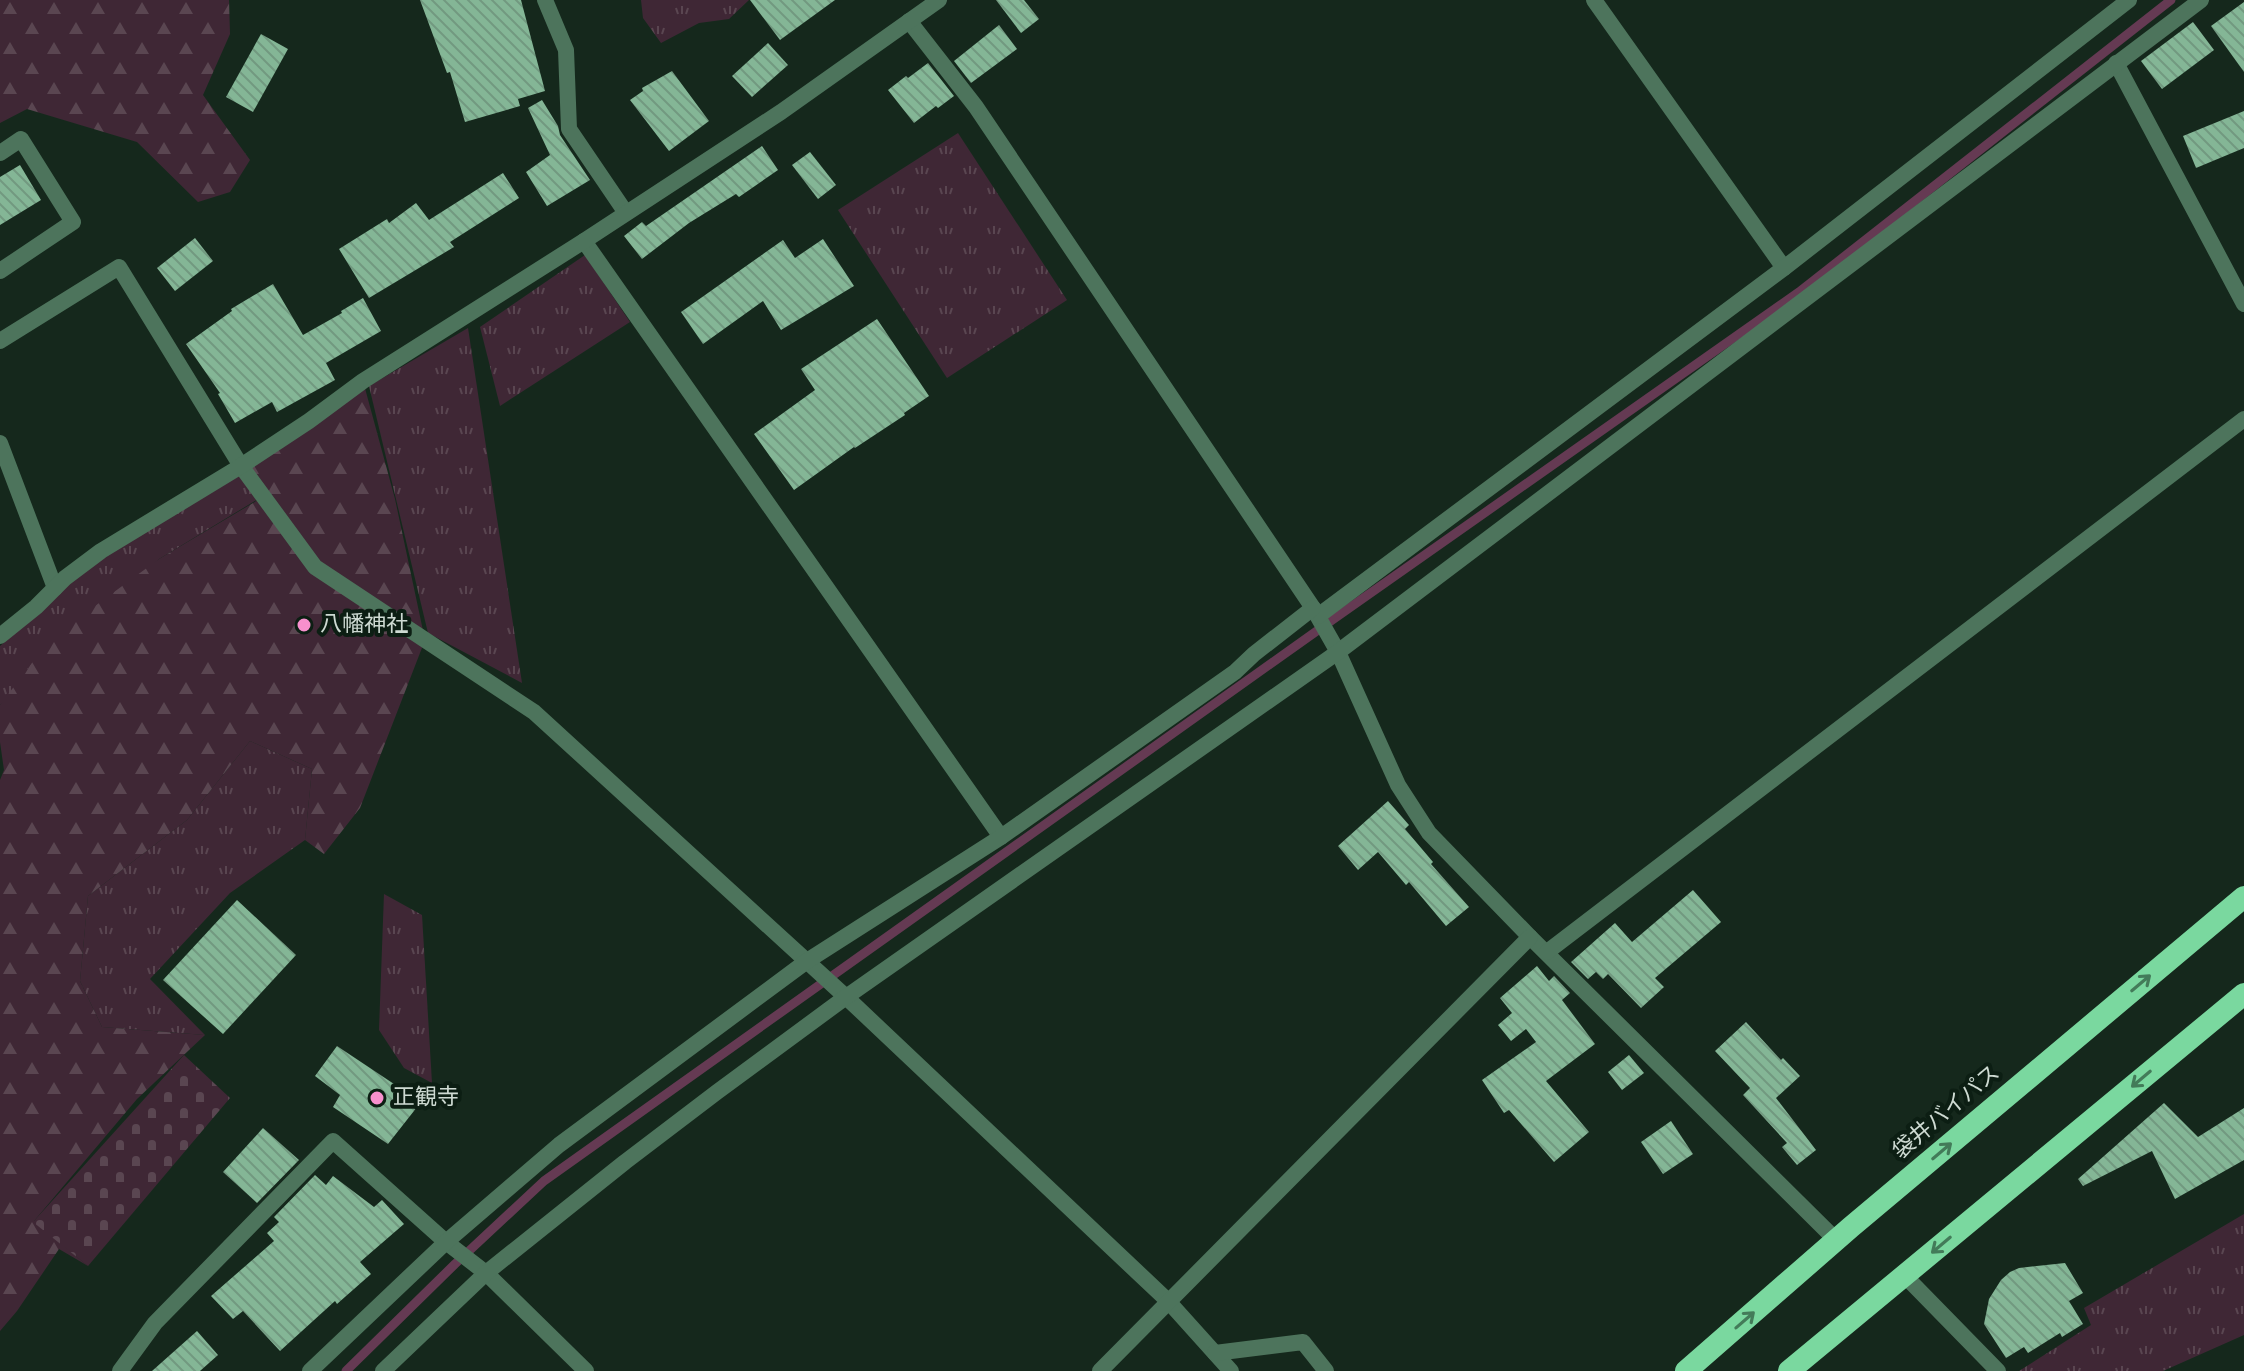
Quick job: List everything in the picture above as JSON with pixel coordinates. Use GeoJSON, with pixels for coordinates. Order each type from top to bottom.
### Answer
{"type":"FeatureCollection","features":[{"type":"Feature","properties":{"kind":"highway","name":"袋井バイパス"},"geometry":{"type":"LineString","coordinates":[[1686,1371],[1836,1240],[2244,897]]}},
{"type":"Feature","properties":{"kind":"highway"},"geometry":{"type":"LineString","coordinates":[[1789,1371],[2244,994]]}},
{"type":"Feature","properties":{"kind":"street"},"geometry":{"type":"LineString","coordinates":[[545,0],[566,50],[569,129],[626,213]]}},
{"type":"Feature","properties":{"kind":"street"},"geometry":{"type":"LineString","coordinates":[[0,636],[65,578],[101,551],[241,466],[363,381],[781,112],[939,0]]}},
{"type":"Feature","properties":{"kind":"street"},"geometry":{"type":"LineString","coordinates":[[1594,0],[1784,268]]}},
{"type":"Feature","properties":{"kind":"street"},"geometry":{"type":"LineString","coordinates":[[310,1371],[559,1145],[810,964],[1001,837],[1235,672],[1254,654],[1316,612],[1784,268],[2129,0]]}},
{"type":"Feature","properties":{"kind":"street"},"geometry":{"type":"LineString","coordinates":[[383,1371],[482,1269],[625,1162],[840,991],[1338,652],[2201,0]]}},
{"type":"Feature","properties":{"kind":"street"},"geometry":{"type":"LineString","coordinates":[[909,21],[976,107],[1316,612],[1338,652],[1398,785],[1429,833],[1836,1240]]}},
{"type":"Feature","properties":{"kind":"street"},"geometry":{"type":"LineString","coordinates":[[2116,63],[2244,304]]}},
{"type":"Feature","properties":{"kind":"street"},"geometry":{"type":"LineString","coordinates":[[0,153],[21,139],[73,222],[0,271]]}},
{"type":"Feature","properties":{"kind":"street"},"geometry":{"type":"LineString","coordinates":[[584,241],[1001,837]]}},
{"type":"Feature","properties":{"kind":"street"},"geometry":{"type":"LineString","coordinates":[[0,341],[119,267],[241,466],[315,567],[534,712],[840,991],[1168,1301],[1231,1371]]}},
{"type":"Feature","properties":{"kind":"street"},"geometry":{"type":"LineString","coordinates":[[1547,952],[2244,419]]}},
{"type":"Feature","properties":{"kind":"street"},"geometry":{"type":"LineString","coordinates":[[0,443],[55,588]]}},
{"type":"Feature","properties":{"kind":"street"},"geometry":{"type":"LineString","coordinates":[[1100,1371],[1530,937]]}},
{"type":"Feature","properties":{"kind":"street"},"geometry":{"type":"LineString","coordinates":[[120,1371],[160,1318],[333,1141],[450,1245],[482,1269],[586,1371]]}},
{"type":"Feature","properties":{"kind":"street"},"geometry":{"type":"LineString","coordinates":[[1904,1275],[1998,1371]]}},
{"type":"Feature","properties":{"kind":"street"},"geometry":{"type":"LineString","coordinates":[[1215,1353],[1303,1342],[1326,1371]]}},
{"type":"Feature","properties":{"kind":"green space"},"geometry":{"type":"Polygon","coordinates":[[[0,0],[229,0],[230,34],[203,95],[250,160],[230,192],[198,202],[137,142],[27,109],[0,123],[0,0]]]}},
{"type":"Feature","properties":{"kind":"green space"},"geometry":{"type":"Polygon","coordinates":[[[641,0],[749,0],[729,19],[699,23],[661,43],[643,18],[641,0]]]}},
{"type":"Feature","properties":{"kind":"green space"},"geometry":{"type":"Polygon","coordinates":[[[958,133],[1067,300],[947,378],[838,210],[958,133]]]}},
{"type":"Feature","properties":{"kind":"green space"},"geometry":{"type":"Polygon","coordinates":[[[585,255],[630,322],[500,406],[480,327],[585,255]]]}},
{"type":"Feature","properties":{"kind":"green space"},"geometry":{"type":"Polygon","coordinates":[[[468,328],[522,683],[428,633],[369,386],[468,328]]]}},
{"type":"Feature","properties":{"kind":"green space"},"geometry":{"type":"Polygon","coordinates":[[[363,381],[395,499],[425,640],[360,808],[324,854],[305,840],[312,769],[250,741],[187,820],[88,896],[80,981],[102,1027],[205,1035],[137,1099],[34,1221],[88,1266],[59,1249],[0,1331],[0,780],[4,770],[0,705],[50,639],[159,559],[263,497],[244,470],[363,381]]]}},
{"type":"Feature","properties":{"kind":"green space"},"geometry":{"type":"Polygon","coordinates":[[[244,470],[263,496],[159,559],[0,705],[0,646],[101,551],[244,470]]]}},
{"type":"Feature","properties":{"kind":"green space"},"geometry":{"type":"Polygon","coordinates":[[[250,741],[312,769],[305,840],[230,893],[150,979],[205,1035],[102,1027],[80,981],[88,896],[187,820],[250,741]]]}},
{"type":"Feature","properties":{"kind":"green space"},"geometry":{"type":"Polygon","coordinates":[[[384,894],[422,915],[432,1083],[404,1068],[379,1030],[384,894]]]}},
{"type":"Feature","properties":{"kind":"green space"},"geometry":{"type":"Polygon","coordinates":[[[184,1055],[230,1098],[88,1266],[33,1222],[184,1055]]]}},
{"type":"Feature","properties":{"kind":"green space"},"geometry":{"type":"Polygon","coordinates":[[[2244,1214],[2244,1335],[2163,1371],[2019,1371],[2091,1325],[2084,1308],[2244,1214]]]}},
{"type":"Feature","properties":{"kind":"building"},"geometry":{"type":"Polygon","coordinates":[[[420,0],[521,0],[545,91],[518,99],[520,106],[465,122],[450,72],[447,73],[420,0]]]}},
{"type":"Feature","properties":{"kind":"building"},"geometry":{"type":"Polygon","coordinates":[[[750,0],[835,0],[780,40],[750,0]]]}},
{"type":"Feature","properties":{"kind":"building"},"geometry":{"type":"Polygon","coordinates":[[[996,0],[1024,0],[1039,19],[1021,33],[996,0]]]}},
{"type":"Feature","properties":{"kind":"building"},"geometry":{"type":"Polygon","coordinates":[[[2244,2],[2244,72],[2211,26],[2244,2]]]}},
{"type":"Feature","properties":{"kind":"building"},"geometry":{"type":"Polygon","coordinates":[[[2193,22],[2214,50],[2162,89],[2141,61],[2193,22]]]}},
{"type":"Feature","properties":{"kind":"building"},"geometry":{"type":"Polygon","coordinates":[[[999,25],[1017,49],[971,83],[954,61],[999,25]]]}},
{"type":"Feature","properties":{"kind":"building"},"geometry":{"type":"Polygon","coordinates":[[[261,34],[288,49],[253,112],[226,97],[261,34]]]}},
{"type":"Feature","properties":{"kind":"building"},"geometry":{"type":"Polygon","coordinates":[[[768,43],[788,65],[752,97],[732,76],[768,43]]]}},
{"type":"Feature","properties":{"kind":"building"},"geometry":{"type":"Polygon","coordinates":[[[928,63],[954,96],[914,123],[888,90],[928,63]]]}},
{"type":"Feature","properties":{"kind":"building"},"geometry":{"type":"Polygon","coordinates":[[[672,71],[709,121],[669,151],[630,100],[643,91],[642,88],[672,71]]]}},
{"type":"Feature","properties":{"kind":"building"},"geometry":{"type":"Polygon","coordinates":[[[542,100],[560,135],[590,180],[547,206],[526,172],[550,155],[528,108],[542,100]]]}},
{"type":"Feature","properties":{"kind":"building"},"geometry":{"type":"Polygon","coordinates":[[[2244,111],[2244,148],[2196,168],[2183,136],[2244,111]]]}},
{"type":"Feature","properties":{"kind":"building"},"geometry":{"type":"Polygon","coordinates":[[[762,146],[778,170],[739,197],[736,194],[689,223],[642,259],[624,236],[642,222],[646,226],[762,146]]]}},
{"type":"Feature","properties":{"kind":"building"},"geometry":{"type":"Polygon","coordinates":[[[810,152],[836,185],[818,199],[792,165],[810,152]]]}},
{"type":"Feature","properties":{"kind":"building"},"geometry":{"type":"Polygon","coordinates":[[[20,165],[41,200],[0,225],[0,177],[20,165]]]}},
{"type":"Feature","properties":{"kind":"building"},"geometry":{"type":"Polygon","coordinates":[[[503,173],[519,198],[450,242],[454,247],[369,298],[339,249],[387,219],[389,223],[416,203],[429,220],[503,173]]]}},
{"type":"Feature","properties":{"kind":"building"},"geometry":{"type":"Polygon","coordinates":[[[195,238],[213,261],[175,291],[157,268],[195,238]]]}},
{"type":"Feature","properties":{"kind":"building"},"geometry":{"type":"Polygon","coordinates":[[[823,239],[854,286],[781,330],[763,301],[703,344],[681,312],[783,240],[795,258],[823,239]]]}},
{"type":"Feature","properties":{"kind":"building"},"geometry":{"type":"Polygon","coordinates":[[[273,284],[303,335],[363,298],[381,331],[326,363],[335,380],[277,412],[272,402],[235,423],[220,393],[186,344],[231,309],[273,284]]]}},
{"type":"Feature","properties":{"kind":"building"},"geometry":{"type":"Polygon","coordinates":[[[877,319],[929,396],[794,490],[754,434],[815,390],[801,369],[877,319]]]}},
{"type":"Feature","properties":{"kind":"building"},"geometry":{"type":"Polygon","coordinates":[[[1388,801],[1409,825],[1405,829],[1433,862],[1431,864],[1469,907],[1446,926],[1409,882],[1406,885],[1378,852],[1358,870],[1338,846],[1388,801]]]}},
{"type":"Feature","properties":{"kind":"building"},"geometry":{"type":"Polygon","coordinates":[[[1693,890],[1721,922],[1655,978],[1664,987],[1641,1008],[1608,974],[1603,979],[1596,972],[1588,979],[1571,962],[1615,923],[1632,942],[1693,890]]]}},
{"type":"Feature","properties":{"kind":"building"},"geometry":{"type":"Polygon","coordinates":[[[237,900],[296,955],[223,1034],[163,980],[237,900]]]}},
{"type":"Feature","properties":{"kind":"building"},"geometry":{"type":"Polygon","coordinates":[[[1537,966],[1549,981],[1554,976],[1570,993],[1562,1000],[1595,1044],[1546,1081],[1589,1132],[1554,1162],[1509,1110],[1504,1113],[1482,1080],[1536,1042],[1526,1029],[1511,1041],[1498,1025],[1512,1013],[1500,998],[1537,966]]]}},
{"type":"Feature","properties":{"kind":"building"},"geometry":{"type":"Polygon","coordinates":[[[1746,1022],[1800,1076],[1776,1098],[1816,1150],[1797,1165],[1782,1147],[1787,1143],[1743,1095],[1750,1088],[1715,1051],[1746,1022]]]}},
{"type":"Feature","properties":{"kind":"building","name":"正観寺"},"geometry":{"type":"Polygon","coordinates":[[[337,1046],[421,1102],[388,1144],[333,1107],[340,1095],[315,1076],[337,1046]]]}},
{"type":"Feature","properties":{"kind":"building"},"geometry":{"type":"Polygon","coordinates":[[[1629,1055],[1644,1073],[1622,1090],[1608,1072],[1629,1055]]]}},
{"type":"Feature","properties":{"kind":"building"},"geometry":{"type":"Polygon","coordinates":[[[2164,1103],[2198,1137],[2244,1108],[2244,1160],[2175,1199],[2152,1151],[2083,1186],[2078,1179],[2164,1103]]]}},
{"type":"Feature","properties":{"kind":"building"},"geometry":{"type":"Polygon","coordinates":[[[1671,1121],[1693,1154],[1663,1174],[1641,1142],[1671,1121]]]}},
{"type":"Feature","properties":{"kind":"building"},"geometry":{"type":"Polygon","coordinates":[[[263,1128],[299,1160],[257,1203],[223,1172],[263,1128]]]}},
{"type":"Feature","properties":{"kind":"building"},"geometry":{"type":"Polygon","coordinates":[[[315,1175],[326,1185],[333,1176],[374,1207],[382,1200],[404,1224],[360,1262],[371,1274],[337,1304],[335,1301],[280,1351],[243,1311],[233,1319],[211,1296],[274,1241],[267,1233],[279,1222],[274,1217],[315,1175]]]}},
{"type":"Feature","properties":{"kind":"building"},"geometry":{"type":"Polygon","coordinates":[[[2065,1263],[2083,1293],[2069,1301],[2083,1324],[2062,1337],[2060,1333],[2028,1353],[2024,1347],[2006,1358],[1984,1324],[1989,1299],[2010,1272],[2019,1268],[2065,1263]]]}},
{"type":"Feature","properties":{"kind":"building"},"geometry":{"type":"Polygon","coordinates":[[[197,1331],[218,1355],[200,1371],[152,1371],[197,1331]]]}},
{"type":"Feature","properties":{"kind":"waterway"},"geometry":{"type":"LineString","coordinates":[[346,1371],[544,1181],[1799,292],[2171,0]]}},
{"type":"Feature","properties":{"kind":"place","name":"八幡神社"},"geometry":{"type":"Point","coordinates":[304,625]}},
{"type":"Feature","properties":{"kind":"place","name":"正観寺"},"geometry":{"type":"Point","coordinates":[377,1098]}}]}
